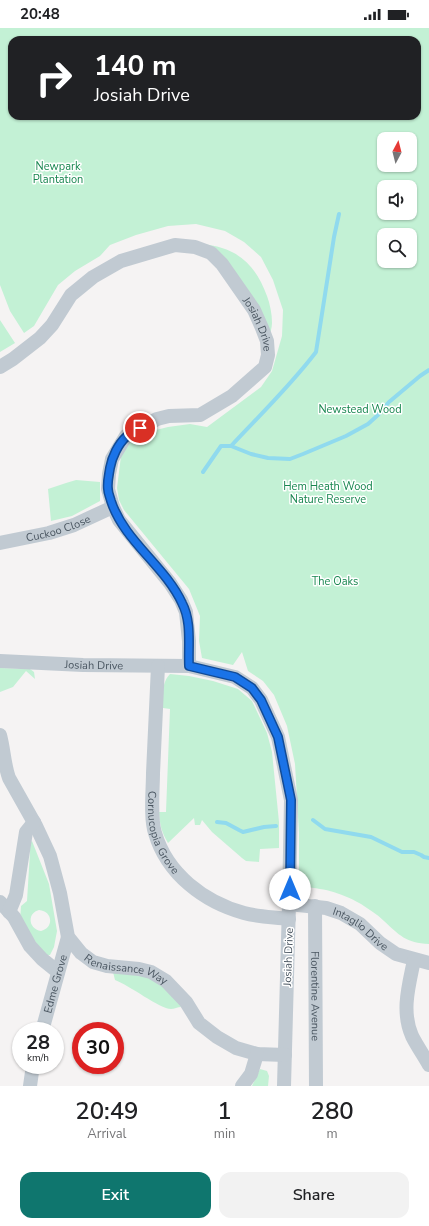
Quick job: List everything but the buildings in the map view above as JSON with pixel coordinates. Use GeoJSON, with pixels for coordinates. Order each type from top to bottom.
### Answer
{"type":"FeatureCollection","features":[{"type":"Feature","properties":{"kind":"street","name":"Josiah Drive"},"geometry":{"type":"LineString","coordinates":[[0,367],[40,338],[52,325],[70,295],[93,277],[121,261],[175,245],[195,247],[211,253],[222,264],[254,310],[266,341],[268,355],[265,367],[232,396],[200,415],[169,416],[157,419],[126,436],[112,459],[109,474],[108,490],[113,507],[120,520],[170,583],[181,600],[186,612],[188,623],[189,666]]}},
{"type":"Feature","properties":{"kind":"street","name":"Cuckoo Close"},"geometry":{"type":"LineString","coordinates":[[0,542],[48,533],[74,526],[113,507]]}},
{"type":"Feature","properties":{"kind":"street","name":"Josiah Drive"},"geometry":{"type":"LineString","coordinates":[[0,661],[37,664],[189,666],[235,677],[252,688],[261,700],[278,737],[291,800],[284,1086]]}},
{"type":"Feature","properties":{"kind":"street","name":"Cornucopia Grove"},"geometry":{"type":"LineString","coordinates":[[158,666],[152,800],[154,832],[160,848],[180,876],[209,899],[244,914],[289,919]]}},
{"type":"Feature","properties":{"kind":"street","name":"Renaissance Way"},"geometry":{"type":"LineString","coordinates":[[0,736],[9,778],[34,822],[50,856],[60,893],[68,937],[81,953],[93,962],[107,966],[139,969],[151,972],[166,981],[186,1002],[199,1023],[216,1037],[236,1048],[257,1054],[285,1055]]}},
{"type":"Feature","properties":{"kind":"street"},"geometry":{"type":"LineString","coordinates":[[34,822],[26,832],[16,895],[4,907],[14,917],[30,946],[58,972]]}},
{"type":"Feature","properties":{"kind":"street","name":"Intaglio Drive"},"geometry":{"type":"LineString","coordinates":[[289,904],[315,906],[340,913],[360,924],[380,943],[396,954],[429,963]]}},
{"type":"Feature","properties":{"kind":"street","name":"Florentine Avenue"},"geometry":{"type":"LineString","coordinates":[[315,906],[316,1086]]}},
{"type":"Feature","properties":{"kind":"street","name":"Edme Grove"},"geometry":{"type":"LineString","coordinates":[[44,1022],[68,937]]}},
{"type":"Feature","properties":{"kind":"street"},"geometry":{"type":"LineString","coordinates":[[414,960],[407,998],[406,1017],[412,1035],[429,1065]]}},
{"type":"Feature","properties":{"kind":"street"},"geometry":{"type":"LineString","coordinates":[[242,1086],[251,1074],[257,1054]]}},
{"type":"Feature","properties":{"kind":"street"},"geometry":{"type":"LineString","coordinates":[[30,1086],[32,1074]]}},
{"type":"Feature","properties":{"kind":"green space","name":"Hem Heath Wood Nature Reserve"},"geometry":{"type":"Polygon","coordinates":[[[0,28],[429,28],[429,944],[409,940],[361,904],[345,896],[338,893],[299,886],[299,833],[295,764],[287,726],[274,695],[263,681],[248,671],[242,652],[233,665],[202,658],[199,641],[200,616],[189,589],[124,510],[119,500],[117,488],[121,456],[129,443],[144,433],[168,427],[190,424],[207,427],[261,387],[272,371],[282,336],[283,310],[273,280],[261,257],[244,242],[225,231],[196,224],[168,226],[136,235],[110,245],[100,256],[75,271],[58,285],[34,326],[24,333],[10,311],[0,285],[0,28]]]}},
{"type":"Feature","properties":{"kind":"green space"},"geometry":{"type":"Polygon","coordinates":[[[201,244],[224,249],[234,253],[243,259],[257,274],[271,309],[272,325],[269,338],[201,244]]]}},
{"type":"Feature","properties":{"kind":"green space"},"geometry":{"type":"Polygon","coordinates":[[[0,320],[15,343],[0,352],[0,320]]]}},
{"type":"Feature","properties":{"kind":"green space"},"geometry":{"type":"Polygon","coordinates":[[[76,480],[100,482],[100,501],[72,516],[51,521],[48,489],[76,480]]]}},
{"type":"Feature","properties":{"kind":"green space"},"geometry":{"type":"Polygon","coordinates":[[[0,668],[30,669],[34,672],[35,679],[26,671],[13,687],[0,692],[0,668]]]}},
{"type":"Feature","properties":{"kind":"green space"},"geometry":{"type":"Polygon","coordinates":[[[170,674],[213,681],[238,689],[252,701],[267,733],[272,752],[279,822],[279,848],[260,849],[259,862],[246,861],[212,832],[202,820],[200,825],[195,825],[194,818],[168,843],[164,835],[160,824],[159,812],[166,812],[170,709],[163,708],[163,695],[165,682],[170,674]]]}},
{"type":"Feature","properties":{"kind":"green space"},"geometry":{"type":"Polygon","coordinates":[[[32,841],[49,884],[57,931],[54,947],[50,955],[46,955],[43,952],[20,921],[21,906],[27,901],[30,852],[28,844],[32,841]],[[39,910],[32,914],[31,924],[37,930],[41,931],[45,929],[50,923],[49,916],[44,911],[39,910]]]}},
{"type":"Feature","properties":{"kind":"green space"},"geometry":{"type":"Polygon","coordinates":[[[113,972],[152,977],[177,999],[181,1007],[171,1009],[166,1008],[152,1001],[115,980],[113,972]]]}},
{"type":"Feature","properties":{"kind":"green space"},"geometry":{"type":"Polygon","coordinates":[[[260,1069],[267,1071],[269,1076],[268,1086],[252,1086],[260,1069]]]}},
{"type":"Feature","properties":{"kind":"waterway"},"geometry":{"type":"LineString","coordinates":[[231,446],[286,388],[316,352],[339,214]]}},
{"type":"Feature","properties":{"kind":"waterway"},"geometry":{"type":"LineString","coordinates":[[203,472],[221,446],[231,446],[251,454],[268,458],[290,459],[346,436],[368,424],[389,402],[429,370]]}},
{"type":"Feature","properties":{"kind":"waterway"},"geometry":{"type":"LineString","coordinates":[[313,820],[325,829],[371,837],[402,852],[414,852],[429,858]]}},
{"type":"Feature","properties":{"kind":"waterway"},"geometry":{"type":"LineString","coordinates":[[217,822],[226,823],[243,832],[276,826]]}},
{"type":"Feature","properties":{"kind":"route"},"geometry":{"type":"LineString","coordinates":[[140,428],[126,436],[112,459],[108,490],[110,498],[120,520],[170,583],[181,600],[186,612],[188,623],[189,666],[235,677],[252,688],[261,700],[278,737],[291,800],[289,846],[290,889]]}},
{"type":"Feature","properties":{"kind":"park label","name":"Newpark Plantation"},"geometry":{"type":"Point","coordinates":[58,172]}},
{"type":"Feature","properties":{"kind":"park label","name":"Newstead Wood"},"geometry":{"type":"Point","coordinates":[360,409]}},
{"type":"Feature","properties":{"kind":"park label","name":"The Oaks"},"geometry":{"type":"Point","coordinates":[335,581]}}]}
